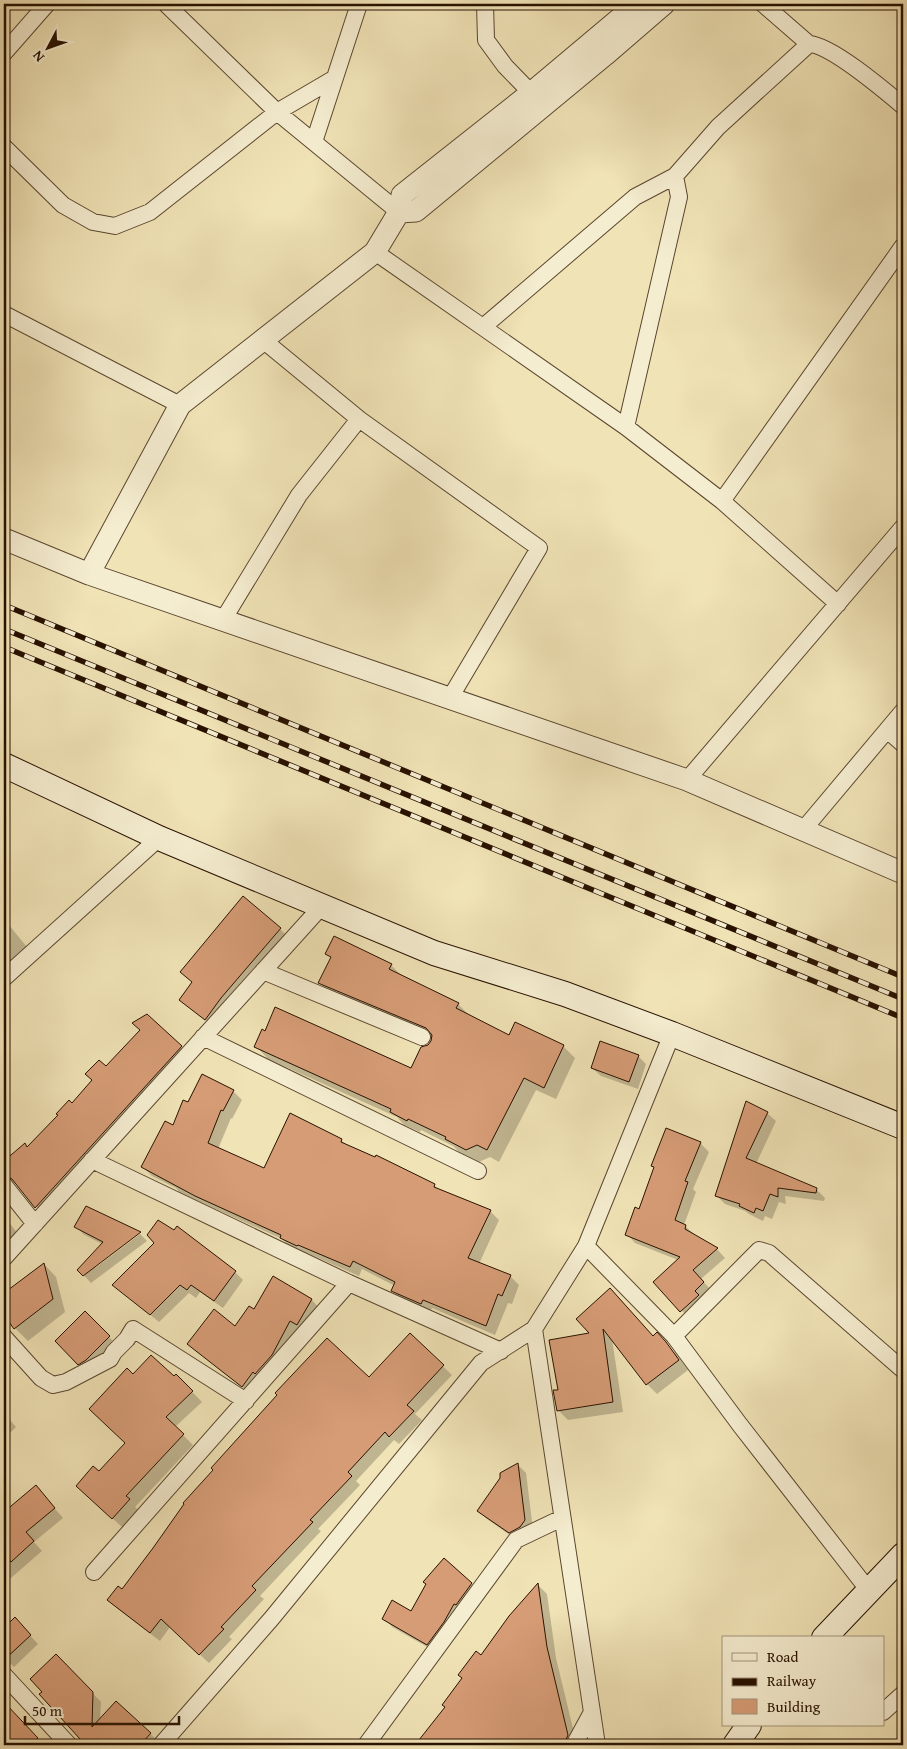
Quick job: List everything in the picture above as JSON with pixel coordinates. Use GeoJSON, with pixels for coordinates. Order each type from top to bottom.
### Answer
{"type":"FeatureCollection","features":[{"type":"Feature","properties":{"kind":"main road"},"geometry":{"type":"LineString","coordinates":[[4,765],[159,838],[434,953],[565,994],[672,1034],[903,1127]]}},
{"type":"Feature","properties":{"kind":"main road"},"geometry":{"type":"LineString","coordinates":[[826,1636],[903,1556]]}},
{"type":"Feature","properties":{"kind":"main road"},"geometry":{"type":"LineString","coordinates":[[735,1745],[748,1726]]}},
{"type":"Feature","properties":{"kind":"street"},"geometry":{"type":"LineString","coordinates":[[4,53],[48,4]]}},
{"type":"Feature","properties":{"kind":"street"},"geometry":{"type":"LineString","coordinates":[[166,4],[277,112],[399,212],[416,211],[537,100],[637,4]]}},
{"type":"Feature","properties":{"kind":"street"},"geometry":{"type":"LineString","coordinates":[[314,142],[359,4]]}},
{"type":"Feature","properties":{"kind":"street"},"geometry":{"type":"LineString","coordinates":[[486,4],[486,40],[505,66],[537,100]]}},
{"type":"Feature","properties":{"kind":"street"},"geometry":{"type":"LineString","coordinates":[[537,100],[664,4]]}},
{"type":"Feature","properties":{"kind":"street"},"geometry":{"type":"LineString","coordinates":[[764,4],[809,44],[818,44],[866,76],[903,106]]}},
{"type":"Feature","properties":{"kind":"street"},"geometry":{"type":"LineString","coordinates":[[483,327],[635,197],[675,176],[718,127],[809,44]]}},
{"type":"Feature","properties":{"kind":"street"},"geometry":{"type":"LineString","coordinates":[[4,147],[63,205],[93,222],[115,226],[150,212],[277,112],[335,78]]}},
{"type":"Feature","properties":{"kind":"street"},"geometry":{"type":"LineString","coordinates":[[626,427],[679,197],[675,176]]}},
{"type":"Feature","properties":{"kind":"street"},"geometry":{"type":"LineString","coordinates":[[89,574],[180,405],[375,252],[399,212]]}},
{"type":"Feature","properties":{"kind":"street"},"geometry":{"type":"LineString","coordinates":[[722,500],[903,246]]}},
{"type":"Feature","properties":{"kind":"street"},"geometry":{"type":"LineString","coordinates":[[375,252],[626,427],[722,500],[838,604]]}},
{"type":"Feature","properties":{"kind":"street"},"geometry":{"type":"LineString","coordinates":[[4,314],[180,405]]}},
{"type":"Feature","properties":{"kind":"street"},"geometry":{"type":"LineString","coordinates":[[263,340],[359,418],[539,548],[450,698]]}},
{"type":"Feature","properties":{"kind":"street"},"geometry":{"type":"LineString","coordinates":[[223,620],[299,495],[359,418]]}},
{"type":"Feature","properties":{"kind":"street"},"geometry":{"type":"LineString","coordinates":[[687,780],[903,528]]}},
{"type":"Feature","properties":{"kind":"street"},"geometry":{"type":"LineString","coordinates":[[4,539],[89,574],[687,780],[903,873]]}},
{"type":"Feature","properties":{"kind":"street"},"geometry":{"type":"LineString","coordinates":[[803,830],[903,711]]}},
{"type":"Feature","properties":{"kind":"street"},"geometry":{"type":"LineString","coordinates":[[887,730],[903,744]]}},
{"type":"Feature","properties":{"kind":"street"},"geometry":{"type":"LineString","coordinates":[[4,978],[159,838]]}},
{"type":"Feature","properties":{"kind":"street"},"geometry":{"type":"LineString","coordinates":[[4,1258],[322,906]]}},
{"type":"Feature","properties":{"kind":"street"},"geometry":{"type":"LineString","coordinates":[[263,972],[422,1036]]}},
{"type":"Feature","properties":{"kind":"street"},"geometry":{"type":"LineString","coordinates":[[161,1745],[272,1618],[481,1363],[534,1329],[586,1246],[672,1034]]}},
{"type":"Feature","properties":{"kind":"street"},"geometry":{"type":"LineString","coordinates":[[203,1038],[478,1171]]}},
{"type":"Feature","properties":{"kind":"street"},"geometry":{"type":"LineString","coordinates":[[92,1160],[349,1283],[501,1351]]}},
{"type":"Feature","properties":{"kind":"street"},"geometry":{"type":"LineString","coordinates":[[4,1185],[35,1224]]}},
{"type":"Feature","properties":{"kind":"street"},"geometry":{"type":"LineString","coordinates":[[586,1246],[674,1336],[740,1425],[870,1592]]}},
{"type":"Feature","properties":{"kind":"street"},"geometry":{"type":"LineString","coordinates":[[674,1336],[759,1250],[769,1253],[903,1370]]}},
{"type":"Feature","properties":{"kind":"street"},"geometry":{"type":"LineString","coordinates":[[94,1572],[349,1283]]}},
{"type":"Feature","properties":{"kind":"street"},"geometry":{"type":"LineString","coordinates":[[4,1337],[41,1378],[52,1385],[66,1382],[110,1359],[133,1329],[246,1401]]}},
{"type":"Feature","properties":{"kind":"street"},"geometry":{"type":"LineString","coordinates":[[534,1329],[597,1745]]}},
{"type":"Feature","properties":{"kind":"street"},"geometry":{"type":"LineString","coordinates":[[366,1745],[516,1540],[562,1518]]}},
{"type":"Feature","properties":{"kind":"street"},"geometry":{"type":"LineString","coordinates":[[4,1675],[69,1745]]}},
{"type":"Feature","properties":{"kind":"street"},"geometry":{"type":"LineString","coordinates":[[884,1711],[903,1694]]}},
{"type":"Feature","properties":{"kind":"street"},"geometry":{"type":"LineString","coordinates":[[574,1745],[592,1712]]}},
{"type":"Feature","properties":{"kind":"building"},"geometry":{"type":"Polygon","coordinates":[[[243,896],[281,928],[221,998],[205,1020],[179,1000],[192,982],[180,972],[243,896]]]}},
{"type":"Feature","properties":{"kind":"building"},"geometry":{"type":"Polygon","coordinates":[[[334,936],[392,964],[389,969],[459,1003],[456,1008],[509,1035],[515,1022],[564,1045],[544,1088],[524,1078],[487,1150],[477,1145],[466,1150],[445,1139],[446,1137],[390,1112],[391,1109],[254,1047],[262,1029],[265,1031],[275,1007],[411,1068],[421,1047],[428,1045],[431,1041],[432,1035],[426,1028],[318,983],[331,957],[325,954],[334,936]]]}},
{"type":"Feature","properties":{"kind":"building"},"geometry":{"type":"Polygon","coordinates":[[[147,1014],[182,1046],[35,1208],[12,1179],[4,1175],[4,1161],[25,1143],[27,1147],[58,1115],[56,1114],[69,1100],[72,1103],[92,1080],[85,1074],[99,1060],[106,1066],[140,1030],[132,1023],[147,1014]]]}},
{"type":"Feature","properties":{"kind":"building"},"geometry":{"type":"Polygon","coordinates":[[[600,1041],[639,1055],[629,1082],[591,1068],[600,1041]]]}},
{"type":"Feature","properties":{"kind":"building"},"geometry":{"type":"Polygon","coordinates":[[[202,1074],[234,1090],[223,1111],[221,1110],[208,1143],[264,1168],[290,1113],[342,1139],[341,1142],[375,1157],[376,1155],[435,1184],[434,1187],[491,1210],[468,1258],[511,1275],[502,1296],[498,1294],[486,1326],[423,1300],[421,1304],[391,1291],[395,1282],[353,1261],[350,1267],[297,1246],[280,1238],[281,1235],[195,1196],[141,1167],[165,1121],[173,1125],[183,1100],[188,1102],[202,1074]]]}},
{"type":"Feature","properties":{"kind":"building"},"geometry":{"type":"Polygon","coordinates":[[[746,1101],[768,1112],[746,1158],[817,1188],[816,1193],[778,1188],[778,1197],[770,1194],[763,1211],[756,1208],[754,1213],[739,1206],[740,1204],[715,1196],[746,1101]]]}},
{"type":"Feature","properties":{"kind":"building"},"geometry":{"type":"Polygon","coordinates":[[[666,1128],[701,1142],[685,1181],[688,1182],[675,1220],[686,1225],[685,1229],[718,1248],[693,1270],[704,1282],[695,1291],[699,1295],[680,1312],[653,1282],[680,1257],[625,1235],[635,1207],[639,1209],[654,1167],[651,1166],[666,1128]]]}},
{"type":"Feature","properties":{"kind":"building"},"geometry":{"type":"Polygon","coordinates":[[[86,1206],[141,1232],[83,1276],[77,1270],[103,1242],[74,1227],[86,1206]]]}},
{"type":"Feature","properties":{"kind":"building"},"geometry":{"type":"Polygon","coordinates":[[[158,1220],[174,1230],[177,1226],[236,1271],[214,1301],[191,1285],[187,1290],[180,1285],[150,1315],[112,1285],[154,1243],[147,1235],[158,1220]]]}},
{"type":"Feature","properties":{"kind":"building"},"geometry":{"type":"Polygon","coordinates":[[[44,1263],[53,1299],[14,1329],[4,1315],[4,1293],[44,1263]]]}},
{"type":"Feature","properties":{"kind":"building"},"geometry":{"type":"Polygon","coordinates":[[[273,1276],[312,1299],[297,1325],[290,1321],[272,1355],[255,1374],[253,1372],[242,1387],[187,1344],[214,1309],[235,1326],[249,1306],[254,1309],[273,1276]]]}},
{"type":"Feature","properties":{"kind":"building"},"geometry":{"type":"Polygon","coordinates":[[[610,1288],[653,1336],[657,1332],[679,1360],[646,1385],[603,1329],[613,1402],[557,1411],[553,1390],[558,1390],[549,1340],[589,1333],[576,1319],[610,1288]]]}},
{"type":"Feature","properties":{"kind":"building"},"geometry":{"type":"Polygon","coordinates":[[[85,1311],[110,1336],[86,1360],[78,1365],[55,1341],[85,1311]]]}},
{"type":"Feature","properties":{"kind":"building"},"geometry":{"type":"Polygon","coordinates":[[[410,1333],[444,1365],[407,1405],[414,1411],[389,1437],[385,1432],[348,1472],[352,1476],[310,1520],[313,1522],[252,1586],[256,1590],[221,1627],[224,1629],[199,1655],[161,1619],[150,1633],[107,1600],[118,1586],[122,1589],[153,1548],[183,1503],[213,1470],[211,1468],[277,1395],[275,1393],[327,1338],[369,1377],[410,1333]]]}},
{"type":"Feature","properties":{"kind":"building"},"geometry":{"type":"Polygon","coordinates":[[[151,1355],[174,1376],[176,1374],[193,1391],[166,1417],[184,1434],[126,1496],[130,1499],[112,1519],[76,1486],[93,1466],[99,1471],[125,1443],[89,1409],[127,1368],[133,1374],[151,1355]]]}},
{"type":"Feature","properties":{"kind":"building"},"geometry":{"type":"Polygon","coordinates":[[[518,1463],[525,1520],[520,1527],[509,1533],[477,1511],[500,1478],[500,1473],[518,1463]]]}},
{"type":"Feature","properties":{"kind":"building"},"geometry":{"type":"Polygon","coordinates":[[[36,1485],[55,1508],[26,1532],[34,1541],[11,1562],[4,1553],[4,1512],[36,1485]]]}},
{"type":"Feature","properties":{"kind":"building"},"geometry":{"type":"Polygon","coordinates":[[[444,1558],[472,1583],[456,1605],[454,1604],[444,1622],[427,1645],[382,1619],[392,1600],[411,1611],[426,1584],[423,1582],[444,1558]]]}},
{"type":"Feature","properties":{"kind":"building"},"geometry":{"type":"Polygon","coordinates":[[[538,1583],[547,1647],[568,1735],[565,1742],[558,1745],[415,1745],[445,1707],[442,1705],[462,1678],[458,1675],[476,1651],[481,1655],[509,1616],[538,1583]]]}},
{"type":"Feature","properties":{"kind":"building"},"geometry":{"type":"Polygon","coordinates":[[[15,1617],[31,1635],[4,1660],[4,1628],[15,1617]]]}},
{"type":"Feature","properties":{"kind":"building"},"geometry":{"type":"Polygon","coordinates":[[[56,1654],[93,1692],[92,1727],[116,1701],[151,1733],[140,1745],[79,1745],[78,1741],[80,1739],[39,1694],[42,1692],[30,1679],[56,1654]]]}},
{"type":"Feature","properties":{"kind":"building"},"geometry":{"type":"Polygon","coordinates":[[[4,1702],[38,1738],[30,1745],[4,1745],[4,1702]]]}},
{"type":"Feature","properties":{"kind":"railway"},"geometry":{"type":"LineString","coordinates":[[4,605],[903,977]]}},
{"type":"Feature","properties":{"kind":"railway"},"geometry":{"type":"LineString","coordinates":[[4,629],[903,999]]}},
{"type":"Feature","properties":{"kind":"railway"},"geometry":{"type":"LineString","coordinates":[[4,647],[903,1018]]}}]}
